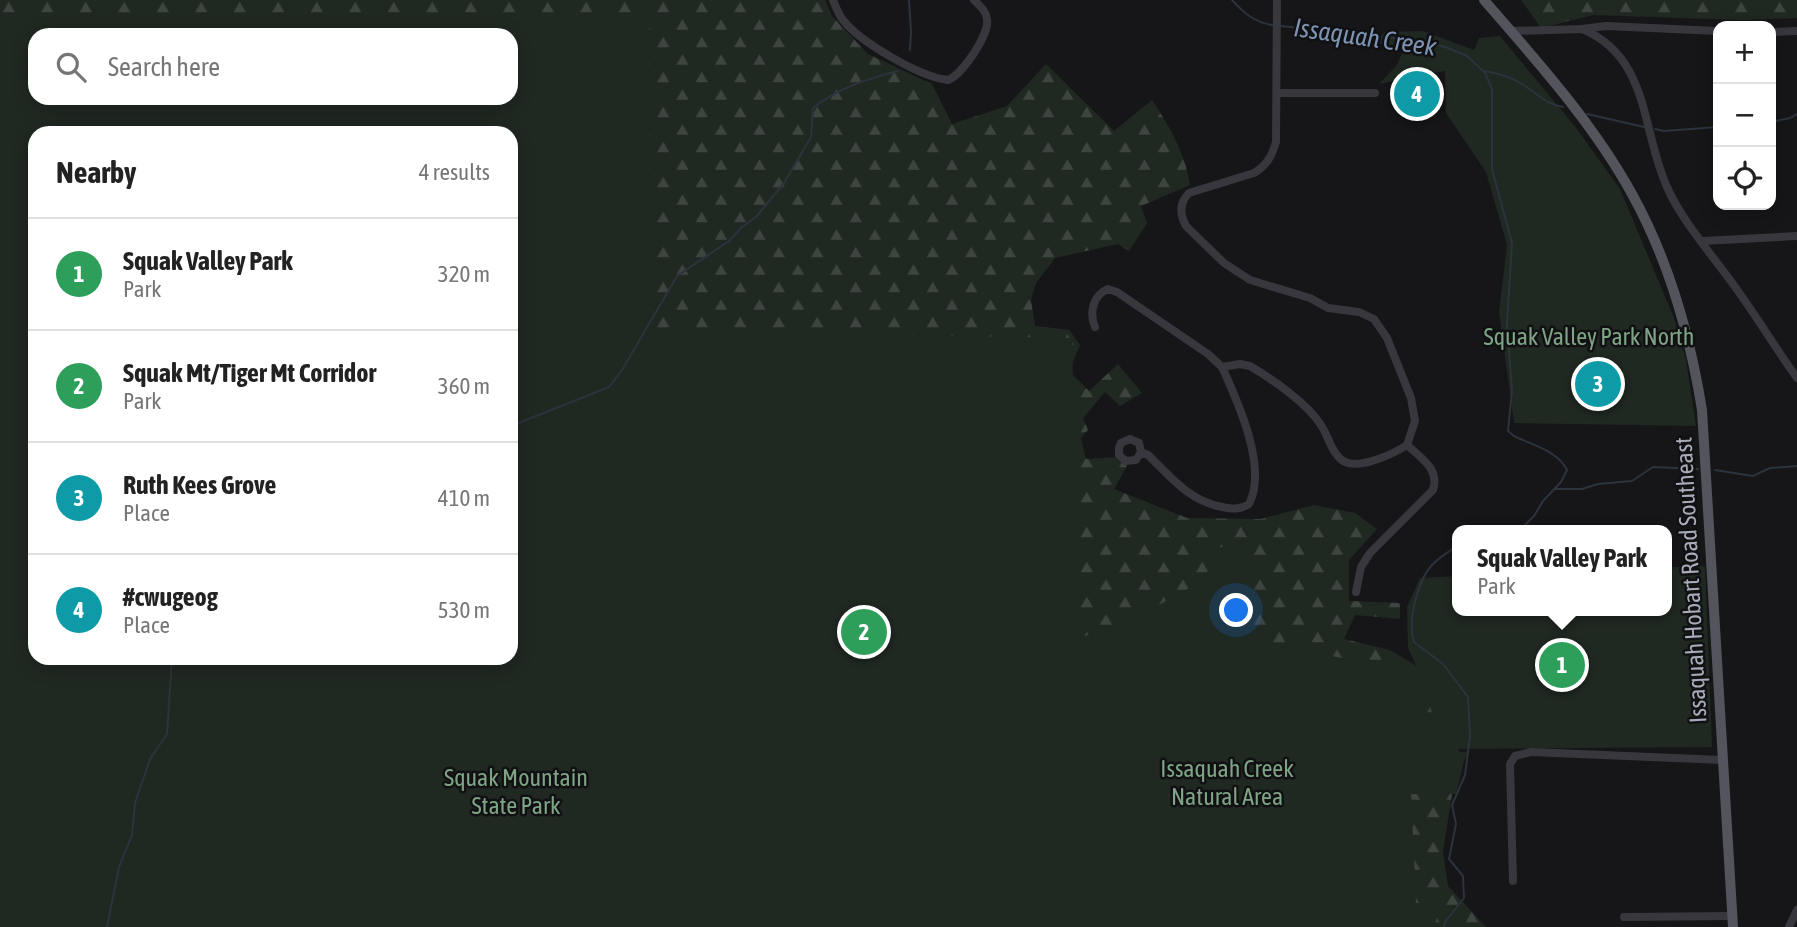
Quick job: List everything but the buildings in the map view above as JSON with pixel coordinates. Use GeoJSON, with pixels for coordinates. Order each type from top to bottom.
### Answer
{"type":"FeatureCollection","features":[{"type":"Feature","properties":{"kind":"main road","name":"Issaquah Hobart Road Southeast"},"geometry":{"type":"LineString","coordinates":[[1484,0],[1587,124],[1613,162],[1647,223],[1680,306],[1702,410],[1733,927]]}},
{"type":"Feature","properties":{"kind":"street"},"geometry":{"type":"LineString","coordinates":[[833,0],[847,24],[892,58],[948,80],[959,74],[986,30],[986,14],[974,0]]}},
{"type":"Feature","properties":{"kind":"street"},"geometry":{"type":"LineString","coordinates":[[1222,367],[1240,364],[1250,366],[1303,405],[1321,425],[1336,453],[1344,461],[1356,463],[1394,454],[1407,446],[1414,429],[1415,411],[1396,357],[1380,325],[1374,319],[1359,312],[1328,307],[1310,298],[1250,280],[1224,263],[1183,220],[1182,202],[1189,193],[1254,173],[1267,163],[1276,142],[1277,0]]}},
{"type":"Feature","properties":{"kind":"street"},"geometry":{"type":"LineString","coordinates":[[1511,31],[1606,26],[1713,30]]}},
{"type":"Feature","properties":{"kind":"street"},"geometry":{"type":"LineString","coordinates":[[1582,29],[1608,43],[1626,65],[1640,95],[1667,187],[1797,378]]}},
{"type":"Feature","properties":{"kind":"street"},"geometry":{"type":"LineString","coordinates":[[1776,32],[1797,31]]}},
{"type":"Feature","properties":{"kind":"street"},"geometry":{"type":"LineString","coordinates":[[1278,93],[1374,93]]}},
{"type":"Feature","properties":{"kind":"street"},"geometry":{"type":"LineString","coordinates":[[1702,240],[1797,236]]}},
{"type":"Feature","properties":{"kind":"street"},"geometry":{"type":"LineString","coordinates":[[1095,327],[1092,315],[1095,301],[1103,290],[1112,290],[1208,354],[1222,367],[1254,457],[1255,487],[1249,504],[1231,509],[1202,502],[1181,488],[1142,452]]}},
{"type":"Feature","properties":{"kind":"street"},"geometry":{"type":"LineString","coordinates":[[1356,592],[1361,567],[1370,553],[1433,490],[1433,472],[1407,446]]}},
{"type":"Feature","properties":{"kind":"street"},"geometry":{"type":"LineString","coordinates":[[1513,881],[1510,764],[1515,756],[1531,752],[1722,760]]}},
{"type":"Feature","properties":{"kind":"street"},"geometry":{"type":"LineString","coordinates":[[1789,927],[1797,910]]}},
{"type":"Feature","properties":{"kind":"street"},"geometry":{"type":"LineString","coordinates":[[1625,917],[1732,916]]}},
{"type":"Feature","properties":{"kind":"green space"},"geometry":{"type":"Polygon","coordinates":[[[0,0],[825,0],[832,16],[868,54],[932,84],[952,124],[1007,106],[1046,64],[1114,131],[1152,100],[1176,141],[1190,185],[1141,206],[1147,223],[1129,251],[1118,244],[1055,258],[1036,283],[1031,300],[1035,326],[1069,330],[1080,345],[1069,371],[1089,391],[1118,364],[1142,393],[1120,406],[1105,392],[1083,418],[1088,430],[1081,438],[1086,459],[1117,457],[1127,466],[1114,489],[1187,518],[1261,519],[1314,505],[1355,513],[1377,529],[1349,560],[1349,601],[1400,603],[1400,619],[1355,615],[1344,639],[1390,650],[1450,686],[1463,724],[1443,852],[1448,886],[1486,927],[0,927],[0,0]]]}},
{"type":"Feature","properties":{"kind":"green space"},"geometry":{"type":"Polygon","coordinates":[[[1521,0],[1797,0],[1797,18],[1741,20],[1593,15],[1541,28],[1521,0]]]}},
{"type":"Feature","properties":{"kind":"green space"},"geometry":{"type":"Polygon","coordinates":[[[649,13],[650,331],[1072,338],[1079,637],[1115,630],[1196,584],[1213,566],[1210,549],[1241,544],[1257,575],[1239,616],[1272,645],[1413,671],[1424,690],[1425,712],[1439,739],[1424,683],[1408,648],[1407,607],[1420,578],[1452,576],[1452,616],[1672,616],[1672,567],[1705,566],[1712,747],[1446,749],[1447,752],[1469,752],[1464,761],[1456,794],[1411,794],[1416,903],[1441,904],[1434,927],[0,927],[0,15],[649,13]]]}},
{"type":"Feature","properties":{"kind":"green space","name":"Squak Valley Park North"},"geometry":{"type":"Polygon","coordinates":[[[1423,31],[1474,50],[1479,38],[1500,36],[1577,129],[1620,189],[1674,318],[1686,360],[1696,426],[1514,423],[1499,312],[1507,245],[1486,172],[1446,113],[1445,71],[1379,84],[1397,65],[1403,51],[1378,43],[1384,32],[1423,31]]]}},
{"type":"Feature","properties":{"kind":"waterway"},"geometry":{"type":"LineString","coordinates":[[909,0],[910,50]]}},
{"type":"Feature","properties":{"kind":"waterway","name":"Issaquah Creek"},"geometry":{"type":"LineString","coordinates":[[1232,0],[1250,16],[1272,25]]}},
{"type":"Feature","properties":{"kind":"waterway","name":"Issaquah Creek"},"geometry":{"type":"LineString","coordinates":[[1281,26],[1423,41],[1467,56],[1485,73],[1492,89],[1492,169],[1512,243],[1507,323],[1512,390],[1508,431],[1551,453],[1567,470],[1561,482],[1525,525]]}},
{"type":"Feature","properties":{"kind":"waterway"},"geometry":{"type":"LineString","coordinates":[[518,423],[609,387],[622,370],[677,276],[729,241],[757,216],[784,183],[811,137],[813,108],[853,85],[898,71]]}},
{"type":"Feature","properties":{"kind":"waterway"},"geometry":{"type":"LineString","coordinates":[[1484,71],[1513,79],[1546,101],[1563,107]]}},
{"type":"Feature","properties":{"kind":"waterway"},"geometry":{"type":"LineString","coordinates":[[1587,114],[1644,127]]}},
{"type":"Feature","properties":{"kind":"waterway"},"geometry":{"type":"LineString","coordinates":[[1776,121],[1797,114]]}},
{"type":"Feature","properties":{"kind":"waterway"},"geometry":{"type":"LineString","coordinates":[[1655,129],[1664,131],[1713,127]]}},
{"type":"Feature","properties":{"kind":"waterway"},"geometry":{"type":"LineString","coordinates":[[1715,470],[1753,476],[1770,468],[1797,466]]}},
{"type":"Feature","properties":{"kind":"waterway"},"geometry":{"type":"LineString","coordinates":[[1554,489],[1582,489],[1598,484],[1632,481],[1653,467],[1698,469]]}},
{"type":"Feature","properties":{"kind":"waterway","name":"Issaquah Creek"},"geometry":{"type":"LineString","coordinates":[[1444,927],[1464,898],[1463,876],[1449,859],[1456,824],[1452,805],[1465,775],[1470,736],[1468,697],[1443,664],[1414,642],[1412,623],[1415,600],[1423,579],[1434,563],[1452,550]]}},
{"type":"Feature","properties":{"kind":"waterway"},"geometry":{"type":"LineString","coordinates":[[107,927],[119,867],[132,835],[135,803],[150,759],[167,734],[172,665]]}},
{"type":"Feature","properties":{"kind":"place","name":"#cwugeog"},"geometry":{"type":"Point","coordinates":[1417,94]}},
{"type":"Feature","properties":{"kind":"place","name":"Ruth Kees Grove"},"geometry":{"type":"Point","coordinates":[1598,384]}},
{"type":"Feature","properties":{"kind":"place","name":"Squak Mt/Tiger Mt Corridor"},"geometry":{"type":"Point","coordinates":[864,632]}},
{"type":"Feature","properties":{"kind":"place","name":"Squak Valley Park"},"geometry":{"type":"Point","coordinates":[1562,665]}},
{"type":"Feature","properties":{"kind":"park label","name":"Issaquah Creek Natural Area"},"geometry":{"type":"Point","coordinates":[1227,783]}},
{"type":"Feature","properties":{"kind":"park label","name":"Squak Mountain State Park"},"geometry":{"type":"Point","coordinates":[516,792]}}]}
